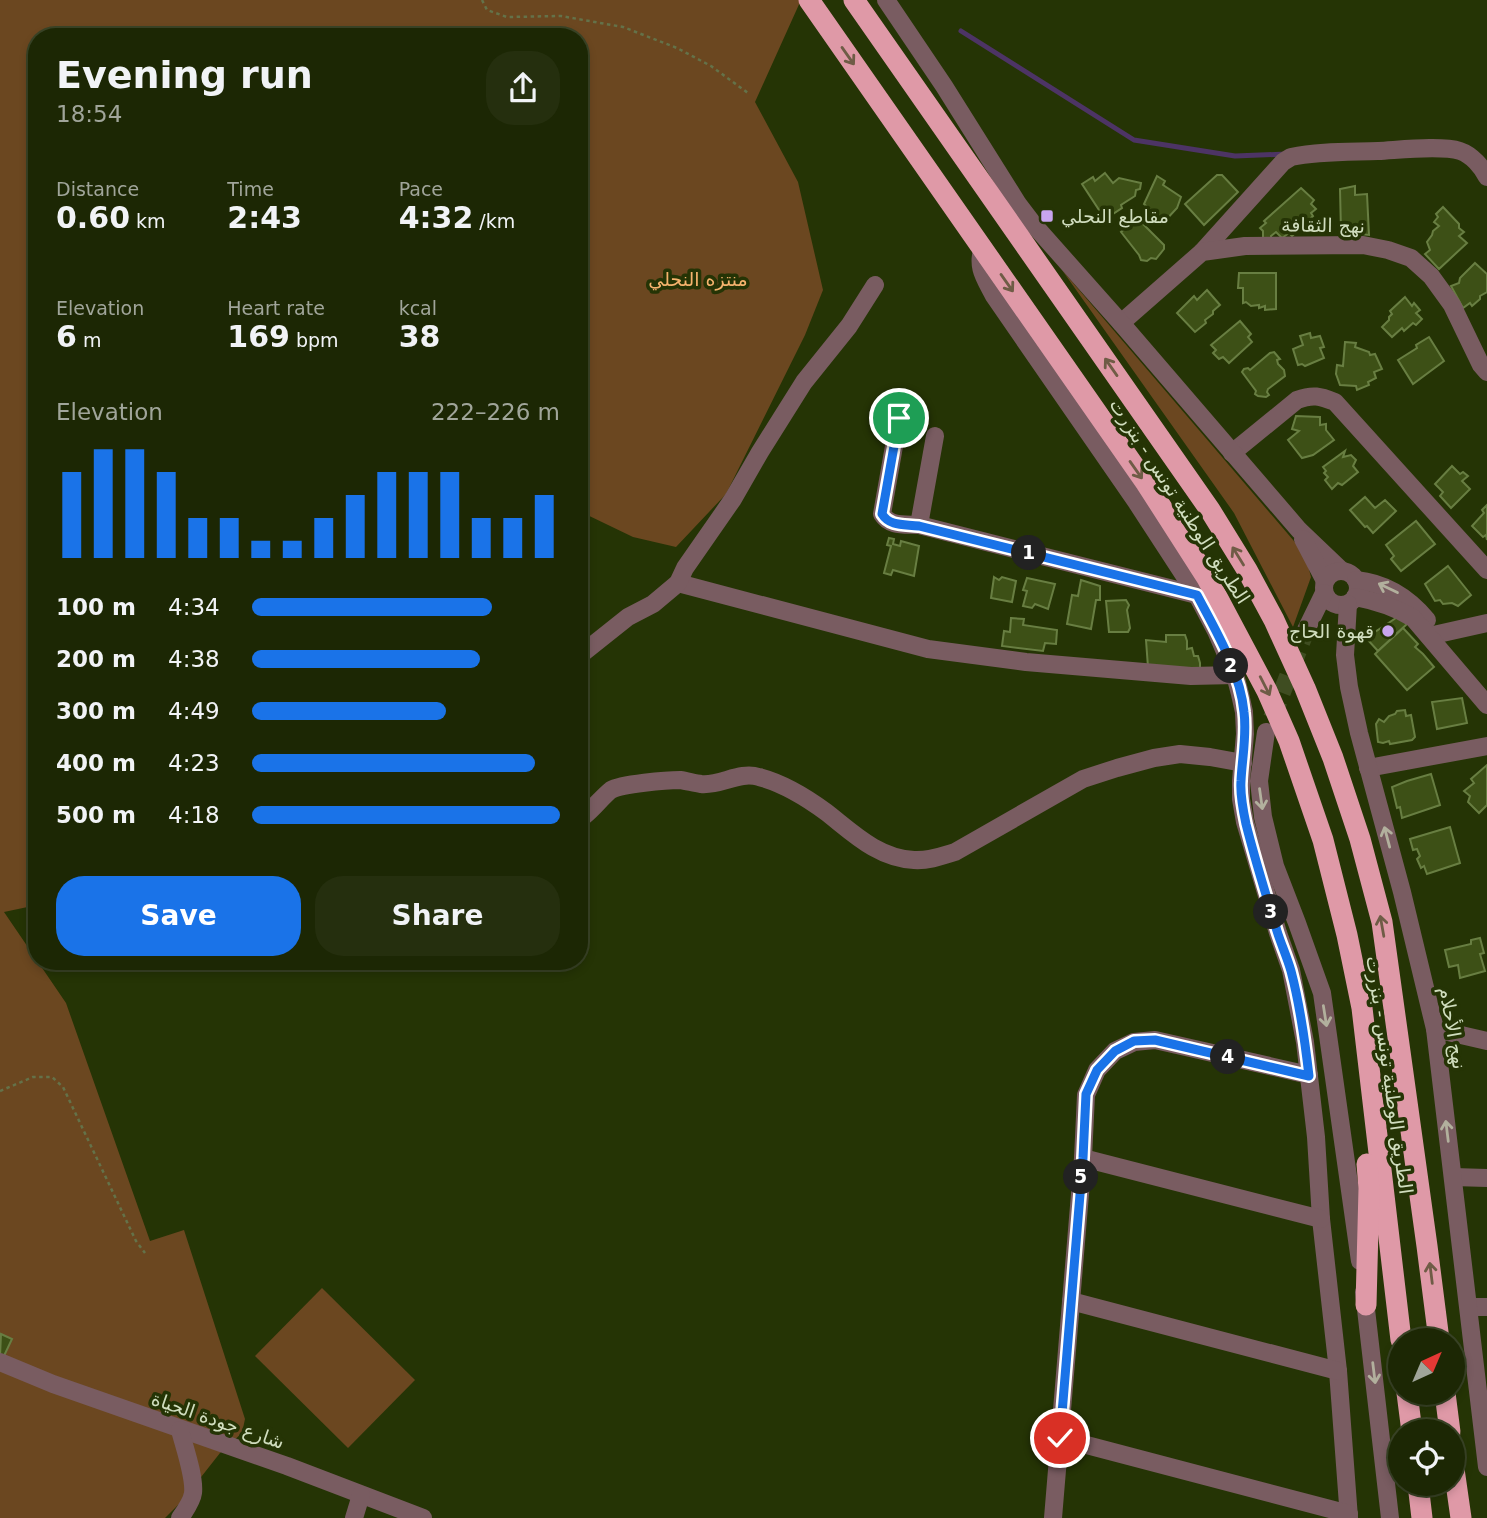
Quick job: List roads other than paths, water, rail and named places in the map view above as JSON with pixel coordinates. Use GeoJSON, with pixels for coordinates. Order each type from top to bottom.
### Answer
{"type":"FeatureCollection","features":[{"type":"Feature","properties":{"kind":"highway","name":"الطريق الوطنية تونس - بنزرت"},"geometry":{"type":"LineString","coordinates":[[810,0],[1159,504],[1207,578],[1267,691],[1289,741],[1323,839],[1347,935],[1362,1008],[1400,1328]]}},
{"type":"Feature","properties":{"kind":"highway","name":"الطريق الوطنية تونس - بنزرت"},"geometry":{"type":"LineString","coordinates":[[854,0],[1209,510],[1247,570],[1274,620],[1305,688],[1333,758],[1360,839],[1382,922],[1437,1328]]}},
{"type":"Feature","properties":{"kind":"highway"},"geometry":{"type":"LineString","coordinates":[[1347,935],[1369,1189],[1366,1306]]}},
{"type":"Feature","properties":{"kind":"highway"},"geometry":{"type":"LineString","coordinates":[[1419,1496],[1422,1518]]}},
{"type":"Feature","properties":{"kind":"highway"},"geometry":{"type":"LineString","coordinates":[[1458,1496],[1461,1518]]}},
{"type":"Feature","properties":{"kind":"street"},"geometry":{"type":"LineString","coordinates":[[886,0],[1034,225],[1350,588]]}},
{"type":"Feature","properties":{"kind":"street"},"geometry":{"type":"LineString","coordinates":[[1121,323],[1202,252],[1291,156],[1412,149],[1449,150],[1465,153],[1476,161],[1487,177]]}},
{"type":"Feature","properties":{"kind":"street","name":"نهج الثقافة"},"geometry":{"type":"LineString","coordinates":[[1202,252],[1245,246],[1363,245],[1410,258],[1431,276],[1452,305],[1487,372]]}},
{"type":"Feature","properties":{"kind":"street"},"geometry":{"type":"LineString","coordinates":[[983,247],[979,258],[981,270],[994,296],[1197,595],[1235,675],[1244,712],[1241,799],[1245,821],[1291,970],[1305,1042],[1338,1371],[1349,1516],[1060,1438]]}},
{"type":"Feature","properties":{"kind":"street"},"geometry":{"type":"LineString","coordinates":[[588,649],[628,617],[653,604],[678,583],[804,382],[849,326],[875,285]]}},
{"type":"Feature","properties":{"kind":"street"},"geometry":{"type":"LineString","coordinates":[[1233,453],[1297,400],[1309,396],[1323,397],[1335,402],[1487,570]]}},
{"type":"Feature","properties":{"kind":"street"},"geometry":{"type":"LineString","coordinates":[[899,418],[882,514],[894,524],[919,526],[1197,595]]}},
{"type":"Feature","properties":{"kind":"street"},"geometry":{"type":"LineString","coordinates":[[919,526],[934,436]]}},
{"type":"Feature","properties":{"kind":"street"},"geometry":{"type":"LineString","coordinates":[[1299,530],[1326,597],[1338,606],[1350,588]]}},
{"type":"Feature","properties":{"kind":"street"},"geometry":{"type":"LineString","coordinates":[[1306,630],[1329,576],[1335,572],[1350,588],[1404,613],[1434,634],[1487,688]]}},
{"type":"Feature","properties":{"kind":"street"},"geometry":{"type":"LineString","coordinates":[[678,583],[928,649],[1026,662],[1191,676],[1235,675]]}},
{"type":"Feature","properties":{"kind":"street","name":"نهج الأحلام"},"geometry":{"type":"LineString","coordinates":[[1350,588],[1345,655],[1348,676],[1356,722],[1402,892],[1435,1029],[1453,1177],[1478,1307],[1487,1460]]}},
{"type":"Feature","properties":{"kind":"street"},"geometry":{"type":"LineString","coordinates":[[1434,634],[1487,623]]}},
{"type":"Feature","properties":{"kind":"street"},"geometry":{"type":"LineString","coordinates":[[1434,634],[1487,705]]}},
{"type":"Feature","properties":{"kind":"street"},"geometry":{"type":"LineString","coordinates":[[1266,732],[1259,781],[1264,817],[1275,866],[1322,993],[1366,1306],[1390,1518]]}},
{"type":"Feature","properties":{"kind":"street"},"geometry":{"type":"LineString","coordinates":[[1368,768],[1487,746]]}},
{"type":"Feature","properties":{"kind":"street"},"geometry":{"type":"LineString","coordinates":[[588,812],[611,791],[621,786],[676,780],[711,784],[744,775],[758,776],[804,798],[874,848],[895,857],[914,860],[936,858],[956,852],[1083,779],[1117,768],[1180,754],[1243,763]]}},
{"type":"Feature","properties":{"kind":"street"},"geometry":{"type":"LineString","coordinates":[[1435,1029],[1487,1041]]}},
{"type":"Feature","properties":{"kind":"street"},"geometry":{"type":"LineString","coordinates":[[1053,1518],[1086,1094],[1097,1070],[1115,1051],[1134,1041],[1155,1040],[1309,1076]]}},
{"type":"Feature","properties":{"kind":"street"},"geometry":{"type":"LineString","coordinates":[[1083,1158],[1321,1219]]}},
{"type":"Feature","properties":{"kind":"street"},"geometry":{"type":"LineString","coordinates":[[1453,1177],[1487,1178]]}},
{"type":"Feature","properties":{"kind":"street"},"geometry":{"type":"LineString","coordinates":[[1071,1301],[1338,1371]]}},
{"type":"Feature","properties":{"kind":"street","name":"شارع جودة الحياة"},"geometry":{"type":"LineString","coordinates":[[0,1362],[53,1384],[287,1466],[423,1518]]}},
{"type":"Feature","properties":{"kind":"street"},"geometry":{"type":"LineString","coordinates":[[180,1430],[193,1481],[193,1494],[180,1518]]}},
{"type":"Feature","properties":{"kind":"street"},"geometry":{"type":"LineString","coordinates":[[354,1518],[361,1495]]}},
{"type":"Feature","properties":{"kind":"waterway"},"geometry":{"type":"LineString","coordinates":[[961,31],[1134,140],[1235,156],[1286,154]]}},
{"type":"Feature","properties":{"kind":"tunnel"},"geometry":{"type":"LineString","coordinates":[[1272,718],[1306,630]]}},
{"type":"Feature","properties":{"kind":"place","name":"مقاطع النحلي"},"geometry":{"type":"Point","coordinates":[1047,216]}},
{"type":"Feature","properties":{"kind":"place","name":"قهوة الحاج"},"geometry":{"type":"Point","coordinates":[1388,631]}},
{"type":"Feature","properties":{"kind":"park label","name":"منتزه النحلي"},"geometry":{"type":"Point","coordinates":[698,279]}}]}
